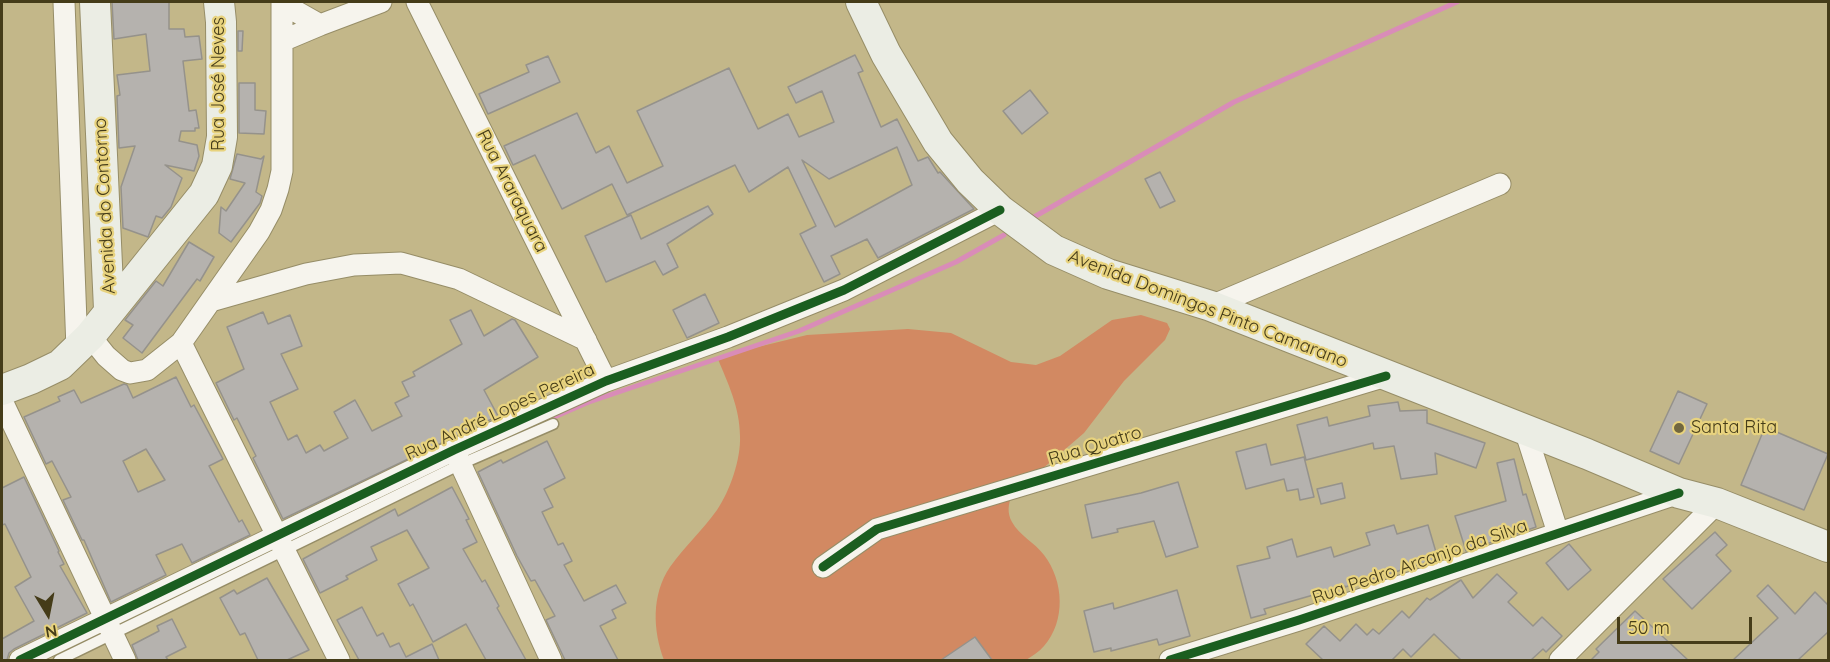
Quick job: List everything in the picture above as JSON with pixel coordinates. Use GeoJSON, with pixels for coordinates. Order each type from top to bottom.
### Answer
{"type":"FeatureCollection","features":[{"type":"Feature","properties":{"kind":"main road","name":"Avenida do Contorno"},"geometry":{"type":"LineString","coordinates":[[2,390],[60,365],[83,342],[110,309],[95,2]]}},
{"type":"Feature","properties":{"kind":"main road","name":"Rua José Neves"},"geometry":{"type":"LineString","coordinates":[[110,309],[204,194],[217,166],[222,137],[222,22],[219,2]]}},
{"type":"Feature","properties":{"kind":"main road","name":"Avenida Domingos Pinto Camarano"},"geometry":{"type":"LineString","coordinates":[[861,2],[886,54],[938,142],[970,181],[1000,210],[1054,250],[1108,274],[1211,306],[1679,493],[1717,503],[1828,547]]}},
{"type":"Feature","properties":{"kind":"street"},"geometry":{"type":"LineString","coordinates":[[64,2],[83,342],[106,356],[122,370],[130,373],[147,370],[181,343],[259,232],[271,210],[282,171],[283,2]]}},
{"type":"Feature","properties":{"kind":"street"},"geometry":{"type":"LineString","coordinates":[[283,2],[320,25]]}},
{"type":"Feature","properties":{"kind":"street"},"geometry":{"type":"LineString","coordinates":[[282,41],[381,2]]}},
{"type":"Feature","properties":{"kind":"street","name":"Rua Araraquara"},"geometry":{"type":"LineString","coordinates":[[417,2],[606,381]]}},
{"type":"Feature","properties":{"kind":"street"},"geometry":{"type":"LineString","coordinates":[[1211,306],[1500,184]]}},
{"type":"Feature","properties":{"kind":"street","name":"Rua André Lopes Pereira"},"geometry":{"type":"LineString","coordinates":[[21,660],[109,627],[458,457],[606,381],[728,338],[844,290],[1000,210]]}},
{"type":"Feature","properties":{"kind":"street"},"geometry":{"type":"LineString","coordinates":[[211,301],[306,274],[354,266],[401,263],[459,279],[586,340]]}},
{"type":"Feature","properties":{"kind":"street"},"geometry":{"type":"LineString","coordinates":[[181,343],[339,660]]}},
{"type":"Feature","properties":{"kind":"street","name":"Rua Quatro"},"geometry":{"type":"LineString","coordinates":[[823,567],[878,529],[1386,376]]}},
{"type":"Feature","properties":{"kind":"street"},"geometry":{"type":"LineString","coordinates":[[2,401],[125,660]]}},
{"type":"Feature","properties":{"kind":"street"},"geometry":{"type":"LineString","coordinates":[[1525,430],[1557,533]]}},
{"type":"Feature","properties":{"kind":"street"},"geometry":{"type":"LineString","coordinates":[[458,457],[551,660]]}},
{"type":"Feature","properties":{"kind":"street","name":"Rua Pedro Arcanjo da Silva"},"geometry":{"type":"LineString","coordinates":[[1173,660],[1679,493]]}},
{"type":"Feature","properties":{"kind":"street"},"geometry":{"type":"LineString","coordinates":[[1560,660],[1717,503]]}},
{"type":"Feature","properties":{"kind":"lane","name":"Rua André Lopes Pereira"},"geometry":{"type":"LineString","coordinates":[[458,457],[553,424]]}},
{"type":"Feature","properties":{"kind":"lane","name":"Rua André Lopes Pereira"},"geometry":{"type":"LineString","coordinates":[[58,660],[109,627]]}},
{"type":"Feature","properties":{"kind":"shaded area"},"geometry":{"type":"Polygon","coordinates":[[[1141,315],[1167,323],[1170,329],[1165,340],[1124,381],[1084,433],[1011,498],[1010,519],[1051,565],[1059,589],[1059,613],[1056,625],[1044,646],[1035,654],[1026,660],[664,660],[660,649],[656,613],[664,578],[681,552],[722,502],[739,455],[738,416],[733,396],[717,357],[807,335],[908,329],[951,333],[1011,362],[1036,365],[1060,356],[1112,320],[1141,315]]]}},
{"type":"Feature","properties":{"kind":"building"},"geometry":{"type":"Polygon","coordinates":[[[112,2],[169,2],[169,29],[184,29],[185,37],[199,36],[202,59],[183,61],[189,111],[196,110],[199,128],[195,128],[195,131],[181,131],[179,141],[197,145],[199,156],[194,171],[165,165],[182,178],[171,207],[162,218],[156,216],[148,237],[123,228],[121,187],[135,146],[119,148],[117,96],[120,95],[117,75],[150,71],[146,34],[114,39],[112,2]]]}},
{"type":"Feature","properties":{"kind":"building"},"geometry":{"type":"Polygon","coordinates":[[[238,31],[243,31],[242,51],[238,51],[238,31]]]}},
{"type":"Feature","properties":{"kind":"building"},"geometry":{"type":"Polygon","coordinates":[[[855,55],[863,71],[858,73],[881,127],[897,119],[918,161],[928,157],[938,173],[940,172],[974,209],[878,258],[867,239],[831,256],[840,274],[824,282],[800,234],[816,226],[788,167],[749,192],[735,165],[627,215],[612,184],[562,209],[535,155],[513,165],[504,146],[577,113],[596,153],[609,146],[627,183],[663,166],[637,111],[729,68],[758,129],[788,114],[799,137],[834,122],[822,91],[796,103],[788,87],[855,55]],[[897,147],[829,179],[802,160],[835,227],[912,185],[897,147]]]}},
{"type":"Feature","properties":{"kind":"building"},"geometry":{"type":"Polygon","coordinates":[[[548,56],[560,82],[488,114],[479,94],[529,72],[526,65],[548,56]]]}},
{"type":"Feature","properties":{"kind":"building"},"geometry":{"type":"Polygon","coordinates":[[[239,83],[255,83],[255,110],[266,111],[264,134],[239,133],[239,83]]]}},
{"type":"Feature","properties":{"kind":"building"},"geometry":{"type":"Polygon","coordinates":[[[1030,90],[1048,113],[1022,134],[1003,111],[1030,90]]]}},
{"type":"Feature","properties":{"kind":"building"},"geometry":{"type":"Polygon","coordinates":[[[237,154],[261,159],[264,156],[256,192],[262,196],[260,203],[231,242],[219,233],[221,207],[226,211],[245,183],[230,179],[237,154]]]}},
{"type":"Feature","properties":{"kind":"building"},"geometry":{"type":"Polygon","coordinates":[[[1160,172],[1175,201],[1160,208],[1145,179],[1160,172]]]}},
{"type":"Feature","properties":{"kind":"building"},"geometry":{"type":"Polygon","coordinates":[[[708,206],[713,214],[667,244],[678,267],[663,275],[655,261],[606,282],[585,236],[631,215],[641,239],[708,206]]]}},
{"type":"Feature","properties":{"kind":"building"},"geometry":{"type":"Polygon","coordinates":[[[189,242],[214,257],[200,281],[197,279],[142,353],[123,338],[133,325],[125,320],[156,281],[163,286],[189,242]]]}},
{"type":"Feature","properties":{"kind":"building"},"geometry":{"type":"Polygon","coordinates":[[[705,294],[719,323],[687,338],[673,310],[705,294]]]}},
{"type":"Feature","properties":{"kind":"building"},"geometry":{"type":"Polygon","coordinates":[[[471,310],[484,336],[512,319],[515,320],[538,357],[484,390],[498,416],[283,519],[253,458],[256,456],[237,418],[234,420],[216,383],[244,369],[227,327],[263,312],[268,324],[290,315],[302,346],[281,354],[298,389],[270,402],[288,440],[297,435],[306,453],[320,445],[324,451],[348,438],[334,412],[355,400],[372,431],[402,416],[395,403],[409,396],[402,382],[415,376],[413,372],[462,344],[450,320],[471,310]]]}},
{"type":"Feature","properties":{"kind":"building"},"geometry":{"type":"Polygon","coordinates":[[[176,377],[191,407],[194,405],[223,459],[209,466],[239,522],[242,520],[250,535],[192,563],[182,544],[156,555],[166,575],[111,602],[84,540],[63,500],[71,497],[52,461],[46,464],[24,417],[60,401],[58,397],[74,390],[81,403],[124,384],[127,385],[133,398],[176,377]],[[146,449],[123,461],[138,492],[165,480],[146,449]]]}},
{"type":"Feature","properties":{"kind":"building","name":"Santa Rita"},"geometry":{"type":"Polygon","coordinates":[[[1678,391],[1707,404],[1679,464],[1650,451],[1678,391]]]}},
{"type":"Feature","properties":{"kind":"building"},"geometry":{"type":"Polygon","coordinates":[[[1398,402],[1400,411],[1427,410],[1427,423],[1485,443],[1476,468],[1435,453],[1437,474],[1401,479],[1394,446],[1374,449],[1373,443],[1306,460],[1297,425],[1327,417],[1329,426],[1370,416],[1368,406],[1398,402]]]}},
{"type":"Feature","properties":{"kind":"building"},"geometry":{"type":"Polygon","coordinates":[[[1765,427],[1828,454],[1804,510],[1741,485],[1765,427]]]}},
{"type":"Feature","properties":{"kind":"building"},"geometry":{"type":"Polygon","coordinates":[[[547,441],[565,478],[544,489],[553,507],[542,512],[558,545],[563,543],[572,561],[564,565],[584,601],[616,585],[626,603],[612,610],[616,618],[600,626],[618,660],[565,660],[546,620],[555,616],[535,580],[531,581],[517,556],[478,472],[501,460],[503,463],[547,441]]]}},
{"type":"Feature","properties":{"kind":"building"},"geometry":{"type":"Polygon","coordinates":[[[1266,444],[1271,465],[1304,457],[1314,497],[1300,500],[1298,489],[1287,491],[1284,479],[1246,489],[1236,452],[1266,444]]]}},
{"type":"Feature","properties":{"kind":"building"},"geometry":{"type":"Polygon","coordinates":[[[1514,459],[1523,495],[1526,494],[1536,527],[1466,551],[1455,516],[1506,501],[1497,463],[1514,459]]]}},
{"type":"Feature","properties":{"kind":"building"},"geometry":{"type":"Polygon","coordinates":[[[24,477],[59,551],[64,564],[60,566],[87,613],[14,649],[9,653],[7,660],[2,660],[2,639],[34,621],[15,587],[31,577],[5,524],[2,525],[2,488],[24,477]]]}},
{"type":"Feature","properties":{"kind":"building"},"geometry":{"type":"Polygon","coordinates":[[[1178,482],[1198,547],[1166,557],[1154,521],[1117,529],[1118,532],[1092,538],[1085,505],[1178,482]]]}},
{"type":"Feature","properties":{"kind":"building"},"geometry":{"type":"Polygon","coordinates":[[[1342,483],[1345,498],[1321,504],[1317,489],[1342,483]]]}},
{"type":"Feature","properties":{"kind":"building"},"geometry":{"type":"Polygon","coordinates":[[[452,487],[469,519],[466,520],[477,542],[463,549],[482,582],[485,580],[499,606],[497,608],[526,660],[486,660],[466,624],[433,642],[413,604],[410,606],[398,584],[429,568],[407,530],[371,547],[377,560],[346,576],[348,579],[320,593],[303,559],[395,509],[398,516],[452,487]]]}},
{"type":"Feature","properties":{"kind":"building"},"geometry":{"type":"Polygon","coordinates":[[[1394,525],[1397,534],[1428,525],[1438,559],[1264,609],[1266,614],[1251,618],[1237,566],[1270,558],[1267,547],[1292,539],[1297,557],[1331,547],[1334,557],[1370,545],[1366,533],[1394,525]]]}},
{"type":"Feature","properties":{"kind":"building"},"geometry":{"type":"Polygon","coordinates":[[[1715,532],[1727,545],[1716,555],[1731,571],[1692,609],[1663,579],[1715,532]]]}},
{"type":"Feature","properties":{"kind":"building"},"geometry":{"type":"Polygon","coordinates":[[[1569,544],[1591,570],[1568,590],[1546,563],[1569,544]]]}},
{"type":"Feature","properties":{"kind":"building"},"geometry":{"type":"Polygon","coordinates":[[[1497,574],[1517,593],[1508,602],[1533,626],[1542,617],[1562,636],[1546,652],[1543,649],[1531,660],[1461,660],[1434,634],[1411,657],[1403,649],[1392,660],[1323,660],[1306,644],[1324,626],[1340,641],[1356,624],[1367,635],[1373,629],[1379,634],[1402,611],[1409,618],[1427,598],[1430,600],[1461,580],[1473,598],[1497,574]]]}},
{"type":"Feature","properties":{"kind":"building"},"geometry":{"type":"Polygon","coordinates":[[[267,578],[309,650],[287,660],[258,660],[245,633],[240,635],[220,598],[234,590],[237,594],[267,578]]]}},
{"type":"Feature","properties":{"kind":"building"},"geometry":{"type":"Polygon","coordinates":[[[1768,585],[1795,614],[1815,592],[1828,605],[1828,632],[1798,660],[1733,660],[1778,618],[1757,596],[1768,585]]]}},
{"type":"Feature","properties":{"kind":"building"},"geometry":{"type":"Polygon","coordinates":[[[1177,590],[1190,636],[1159,645],[1157,639],[1111,651],[1111,648],[1094,652],[1084,611],[1113,603],[1114,609],[1177,590]]]}},
{"type":"Feature","properties":{"kind":"building"},"geometry":{"type":"Polygon","coordinates":[[[362,607],[377,636],[383,633],[390,647],[399,643],[406,657],[432,644],[439,660],[359,660],[337,620],[362,607]]]}},
{"type":"Feature","properties":{"kind":"building"},"geometry":{"type":"Polygon","coordinates":[[[1635,611],[1688,660],[1591,660],[1599,652],[1596,649],[1635,611]]]}},
{"type":"Feature","properties":{"kind":"building"},"geometry":{"type":"Polygon","coordinates":[[[172,619],[186,647],[166,657],[168,660],[138,660],[132,645],[159,631],[157,626],[172,619]]]}},
{"type":"Feature","properties":{"kind":"building"},"geometry":{"type":"Polygon","coordinates":[[[975,637],[992,660],[941,660],[975,637]]]}},
{"type":"Feature","properties":{"kind":"waterway"},"geometry":{"type":"LineString","coordinates":[[1034,217],[1234,102],[1457,2]]}},
{"type":"Feature","properties":{"kind":"waterway"},"geometry":{"type":"LineString","coordinates":[[508,437],[589,402],[799,331],[956,262],[1004,235]]}},
{"type":"Feature","properties":{"kind":"cycle path"},"geometry":{"type":"LineString","coordinates":[[20,660],[454,450],[606,381],[728,337],[844,290],[1000,210]]}},
{"type":"Feature","properties":{"kind":"cycle path"},"geometry":{"type":"LineString","coordinates":[[823,567],[877,529],[1386,376]]}},
{"type":"Feature","properties":{"kind":"cycle path"},"geometry":{"type":"LineString","coordinates":[[1170,660],[1299,620],[1679,493]]}},
{"type":"Feature","properties":{"kind":"place","name":"Santa Rita"},"geometry":{"type":"Point","coordinates":[1679,428]}}]}
